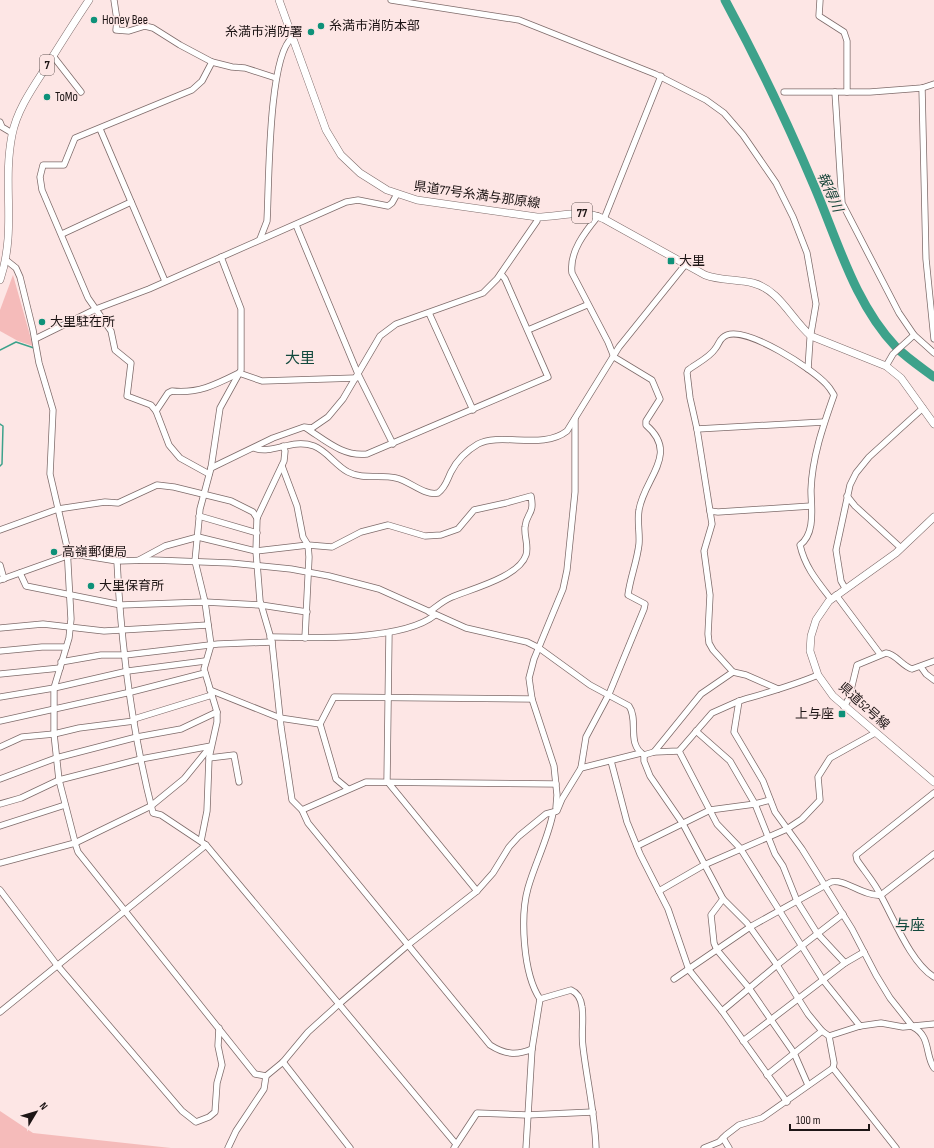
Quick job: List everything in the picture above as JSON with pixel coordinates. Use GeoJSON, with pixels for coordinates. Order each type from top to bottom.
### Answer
{"type":"FeatureCollection","features":[{"type":"Feature","properties":{"kind":"main road","name":"7"},"geometry":{"type":"LineString","coordinates":[[0,280],[6,260],[10,213],[8,168],[12,133],[28,94],[89,0]]}},
{"type":"Feature","properties":{"kind":"main road","name":"県道77号糸満与那原線"},"geometry":{"type":"LineString","coordinates":[[279,0],[323,123],[335,146],[346,160],[360,173],[397,194],[425,202],[537,217],[578,213],[601,218],[685,265],[713,278],[752,283],[764,287],[778,298],[801,327],[811,336],[886,366],[901,378],[934,424]]}},
{"type":"Feature","properties":{"kind":"main road","name":"県道52号線"},"geometry":{"type":"LineString","coordinates":[[934,517],[901,548],[844,588],[834,597],[819,615],[811,636],[810,651],[818,675],[833,696],[844,707],[934,782]]}},
{"type":"Feature","properties":{"kind":"street"},"geometry":{"type":"LineString","coordinates":[[114,0],[117,20],[116,30],[129,31],[145,26],[153,28],[180,45],[212,62],[232,67],[245,68],[276,78]]}},
{"type":"Feature","properties":{"kind":"street"},"geometry":{"type":"LineString","coordinates":[[391,0],[515,19],[661,76],[706,100],[724,113],[743,135],[776,183],[793,217],[809,263],[816,304],[808,369]]}},
{"type":"Feature","properties":{"kind":"street"},"geometry":{"type":"LineString","coordinates":[[820,0],[820,16],[844,32],[847,41],[847,92]]}},
{"type":"Feature","properties":{"kind":"street"},"geometry":{"type":"LineString","coordinates":[[260,239],[267,221],[272,119],[276,78],[286,45],[292,38]]}},
{"type":"Feature","properties":{"kind":"street"},"geometry":{"type":"LineString","coordinates":[[53,56],[81,92]]}},
{"type":"Feature","properties":{"kind":"street"},"geometry":{"type":"LineString","coordinates":[[209,474],[180,458],[169,445],[156,411],[151,405],[127,396],[131,363],[115,350],[111,331],[88,298],[62,234],[40,186],[42,168],[44,165],[64,165],[74,138],[100,129],[192,90],[202,81],[212,62]]}},
{"type":"Feature","properties":{"kind":"street"},"geometry":{"type":"LineString","coordinates":[[526,1148],[532,1049],[540,999],[535,991],[526,956],[524,920],[527,890],[555,812],[581,768],[586,737],[609,694],[644,609],[645,604],[628,595],[637,559],[640,526],[639,510],[660,457],[658,438],[656,434],[646,425],[646,421],[660,399],[652,380],[614,357],[608,342],[587,305],[572,273],[571,262],[574,252],[601,218],[661,76]]}},
{"type":"Feature","properties":{"kind":"street"},"geometry":{"type":"LineString","coordinates":[[784,92],[847,92],[922,88],[934,84]]}},
{"type":"Feature","properties":{"kind":"street"},"geometry":{"type":"LineString","coordinates":[[922,88],[926,259],[934,339]]}},
{"type":"Feature","properties":{"kind":"street"},"geometry":{"type":"LineString","coordinates":[[835,92],[842,203],[876,271],[913,336],[933,352]]}},
{"type":"Feature","properties":{"kind":"street"},"geometry":{"type":"LineString","coordinates":[[0,122],[2,127],[12,133]]}},
{"type":"Feature","properties":{"kind":"street"},"geometry":{"type":"LineString","coordinates":[[100,129],[166,281]]}},
{"type":"Feature","properties":{"kind":"street"},"geometry":{"type":"LineString","coordinates":[[35,338],[96,309],[166,281],[260,239],[352,201],[358,200],[388,206],[392,203],[397,194]]}},
{"type":"Feature","properties":{"kind":"street"},"geometry":{"type":"LineString","coordinates":[[62,234],[131,202]]}},
{"type":"Feature","properties":{"kind":"street"},"geometry":{"type":"LineString","coordinates":[[210,468],[273,438],[304,427],[312,428],[332,414],[339,406],[371,349],[383,332],[396,324],[483,293],[490,287],[500,274],[537,221],[537,217]]}},
{"type":"Feature","properties":{"kind":"street"},"geometry":{"type":"LineString","coordinates":[[296,224],[357,376],[393,444]]}},
{"type":"Feature","properties":{"kind":"street"},"geometry":{"type":"LineString","coordinates":[[201,841],[207,811],[208,758],[217,722],[217,712],[205,673],[205,661],[211,645],[205,602],[195,561],[199,516],[209,474],[220,408],[239,372],[241,309],[221,257]]}},
{"type":"Feature","properties":{"kind":"street"},"geometry":{"type":"LineString","coordinates":[[6,260],[16,268],[18,272],[35,338],[39,363],[53,410],[50,474],[67,556],[71,626],[54,688],[54,734],[59,780],[75,843],[78,852],[255,1074],[266,1076]]}},
{"type":"Feature","properties":{"kind":"street"},"geometry":{"type":"LineString","coordinates":[[254,448],[267,450],[300,443],[315,446],[346,471],[355,475],[396,478],[435,494],[445,486],[458,459],[478,444],[490,440],[518,441],[554,438],[567,430],[619,347],[685,265]]}},
{"type":"Feature","properties":{"kind":"street"},"geometry":{"type":"LineString","coordinates":[[304,427],[334,446],[357,455],[367,454],[548,377],[505,279],[500,274]]}},
{"type":"Feature","properties":{"kind":"street"},"geometry":{"type":"LineString","coordinates":[[528,330],[587,305]]}},
{"type":"Feature","properties":{"kind":"street"},"geometry":{"type":"LineString","coordinates":[[429,312],[473,410]]}},
{"type":"Feature","properties":{"kind":"street"},"geometry":{"type":"LineString","coordinates":[[778,689],[752,677],[733,672],[713,650],[708,634],[710,595],[704,551],[712,524],[697,429],[691,408],[688,370],[716,349],[718,340],[727,335],[749,337],[766,345],[808,369],[827,386],[834,396],[824,422],[812,476],[811,518],[807,536],[805,541],[800,545],[805,561],[813,576],[834,597],[880,654]]}},
{"type":"Feature","properties":{"kind":"street"},"geometry":{"type":"LineString","coordinates":[[886,366],[893,354],[913,336]]}},
{"type":"Feature","properties":{"kind":"street"},"geometry":{"type":"LineString","coordinates":[[933,352],[934,345]]}},
{"type":"Feature","properties":{"kind":"street"},"geometry":{"type":"LineString","coordinates":[[156,411],[168,393],[172,390],[188,392],[214,385],[239,372],[262,381],[357,376]]}},
{"type":"Feature","properties":{"kind":"street"},"geometry":{"type":"LineString","coordinates":[[844,588],[841,581],[836,550],[847,496],[856,474],[869,457],[923,408]]}},
{"type":"Feature","properties":{"kind":"street"},"geometry":{"type":"LineString","coordinates":[[555,812],[556,784],[552,757],[532,699],[530,678],[534,659],[563,589],[567,570],[575,492],[575,419]]}},
{"type":"Feature","properties":{"kind":"street"},"geometry":{"type":"LineString","coordinates":[[697,429],[824,422]]}},
{"type":"Feature","properties":{"kind":"street"},"geometry":{"type":"LineString","coordinates":[[283,446],[285,456],[282,466],[257,518],[256,551],[261,605],[271,639],[280,718],[292,800],[302,810],[308,823],[409,944],[490,1045],[501,1052],[526,1052],[532,1049]]}},
{"type":"Feature","properties":{"kind":"street"},"geometry":{"type":"LineString","coordinates":[[282,466],[297,506],[303,537],[308,545],[309,557],[307,572],[307,612],[305,638]]}},
{"type":"Feature","properties":{"kind":"street"},"geometry":{"type":"LineString","coordinates":[[0,530],[58,509],[105,502],[118,503],[157,485],[174,487],[231,501],[253,512],[257,518]]}},
{"type":"Feature","properties":{"kind":"street"},"geometry":{"type":"LineString","coordinates":[[137,561],[165,546],[198,537],[256,551],[308,545],[332,546],[361,532],[388,525],[425,536],[441,535],[458,529],[474,510],[531,496],[533,507],[524,527],[526,555],[521,562],[499,579],[484,587],[451,597],[429,612]]}},
{"type":"Feature","properties":{"kind":"street"},"geometry":{"type":"LineString","coordinates":[[847,496],[854,506],[901,548]]}},
{"type":"Feature","properties":{"kind":"street"},"geometry":{"type":"LineString","coordinates":[[710,511],[718,512],[811,506]]}},
{"type":"Feature","properties":{"kind":"street"},"geometry":{"type":"LineString","coordinates":[[199,516],[257,533]]}},
{"type":"Feature","properties":{"kind":"street"},"geometry":{"type":"LineString","coordinates":[[0,565],[2,579],[67,556],[86,555],[117,561],[195,561],[258,565],[307,572],[370,586],[466,628],[522,640],[539,648],[575,675],[629,706],[632,710],[632,735],[642,754],[650,776],[683,824],[723,899],[750,927],[777,965],[797,999],[822,1031],[829,1036],[834,1063],[833,1068],[896,1148]]}},
{"type":"Feature","properties":{"kind":"street"},"geometry":{"type":"LineString","coordinates":[[117,561],[122,629],[134,720],[153,813],[161,815],[206,845],[455,1146],[477,1113],[527,1115],[593,1112]]}},
{"type":"Feature","properties":{"kind":"street"},"geometry":{"type":"LineString","coordinates":[[20,573],[26,586],[121,605],[205,602],[261,605],[307,612]]}},
{"type":"Feature","properties":{"kind":"street"},"geometry":{"type":"LineString","coordinates":[[0,674],[61,665],[101,655],[125,655],[271,639],[388,634],[425,623],[435,615]]}},
{"type":"Feature","properties":{"kind":"street"},"geometry":{"type":"LineString","coordinates":[[0,628],[43,624],[71,626],[104,631],[208,625]]}},
{"type":"Feature","properties":{"kind":"street"},"geometry":{"type":"LineString","coordinates":[[388,634],[387,781],[477,891]]}},
{"type":"Feature","properties":{"kind":"street"},"geometry":{"type":"LineString","coordinates":[[0,651],[42,647],[66,647]]}},
{"type":"Feature","properties":{"kind":"street"},"geometry":{"type":"LineString","coordinates":[[844,707],[849,698],[857,665],[880,654],[891,653],[908,668],[912,669],[934,661]]}},
{"type":"Feature","properties":{"kind":"street"},"geometry":{"type":"LineString","coordinates":[[0,697],[54,688],[128,671],[205,661]]}},
{"type":"Feature","properties":{"kind":"street"},"geometry":{"type":"LineString","coordinates":[[922,666],[926,674],[934,680]]}},
{"type":"Feature","properties":{"kind":"street"},"geometry":{"type":"LineString","coordinates":[[654,752],[701,694],[733,672]]}},
{"type":"Feature","properties":{"kind":"street"},"geometry":{"type":"LineString","coordinates":[[0,721],[53,708],[131,692],[205,673]]}},
{"type":"Feature","properties":{"kind":"street"},"geometry":{"type":"LineString","coordinates":[[581,768],[642,754],[679,751],[712,713],[739,701],[789,687],[818,675]]}},
{"type":"Feature","properties":{"kind":"street"},"geometry":{"type":"LineString","coordinates":[[0,747],[22,737],[54,734],[79,728],[134,720],[211,693],[280,718],[320,724]]}},
{"type":"Feature","properties":{"kind":"street"},"geometry":{"type":"LineString","coordinates":[[348,789],[336,779],[320,724],[334,697],[388,699],[532,699]]}},
{"type":"Feature","properties":{"kind":"street"},"geometry":{"type":"LineString","coordinates":[[739,701],[734,732],[763,781],[775,812],[802,849],[843,914],[890,998],[913,1027],[920,1031],[927,1046],[934,1068]]}},
{"type":"Feature","properties":{"kind":"street"},"geometry":{"type":"LineString","coordinates":[[0,779],[56,758],[137,737],[181,729],[217,712]]}},
{"type":"Feature","properties":{"kind":"street"},"geometry":{"type":"LineString","coordinates":[[696,731],[730,761],[755,804],[775,854],[783,866],[797,901],[817,933],[845,963]]}},
{"type":"Feature","properties":{"kind":"street"},"geometry":{"type":"LineString","coordinates":[[659,891],[704,865],[740,848],[787,829],[802,820],[820,800],[818,777],[830,758],[875,733]]}},
{"type":"Feature","properties":{"kind":"street"},"geometry":{"type":"LineString","coordinates":[[0,804],[21,798],[59,780],[141,759],[211,746]]}},
{"type":"Feature","properties":{"kind":"street"},"geometry":{"type":"LineString","coordinates":[[0,863],[75,843],[151,806],[184,779],[211,746]]}},
{"type":"Feature","properties":{"kind":"street"},"geometry":{"type":"LineString","coordinates":[[679,751],[717,824],[740,848],[823,980],[860,1026]]}},
{"type":"Feature","properties":{"kind":"street"},"geometry":{"type":"LineString","coordinates":[[208,758],[234,755],[239,782]]}},
{"type":"Feature","properties":{"kind":"street"},"geometry":{"type":"LineString","coordinates":[[611,761],[628,822],[637,846],[668,909],[689,970],[722,1011],[787,1102]]}},
{"type":"Feature","properties":{"kind":"street"},"geometry":{"type":"LineString","coordinates":[[302,810],[366,782],[387,781],[556,784]]}},
{"type":"Feature","properties":{"kind":"street"},"geometry":{"type":"LineString","coordinates":[[934,793],[856,855],[857,860],[881,895],[900,932],[919,963],[934,977]]}},
{"type":"Feature","properties":{"kind":"street"},"geometry":{"type":"LineString","coordinates":[[637,846],[710,810],[755,804],[770,800]]}},
{"type":"Feature","properties":{"kind":"street"},"geometry":{"type":"LineString","coordinates":[[0,826],[65,805]]}},
{"type":"Feature","properties":{"kind":"street"},"geometry":{"type":"LineString","coordinates":[[228,1148],[240,1125],[264,1089],[266,1076],[283,1062],[308,1032],[409,944],[477,891],[493,873],[509,847],[519,836],[546,814],[555,812]]}},
{"type":"Feature","properties":{"kind":"street"},"geometry":{"type":"LineString","coordinates":[[0,1012],[206,845]]}},
{"type":"Feature","properties":{"kind":"street"},"geometry":{"type":"LineString","coordinates":[[674,979],[750,927],[836,880],[863,892],[881,895],[934,854]]}},
{"type":"Feature","properties":{"kind":"street"},"geometry":{"type":"LineString","coordinates":[[0,890],[57,965],[182,1111],[196,1122],[210,1117],[215,1112],[217,1083],[222,1065],[218,1046],[219,1028]]}},
{"type":"Feature","properties":{"kind":"street"},"geometry":{"type":"LineString","coordinates":[[723,899],[711,915],[714,943],[717,950],[749,988],[794,1053],[808,1085]]}},
{"type":"Feature","properties":{"kind":"street"},"geometry":{"type":"LineString","coordinates":[[722,1011],[777,965],[843,914]]}},
{"type":"Feature","properties":{"kind":"street"},"geometry":{"type":"LineString","coordinates":[[743,1041],[845,963],[864,952]]}},
{"type":"Feature","properties":{"kind":"street"},"geometry":{"type":"LineString","coordinates":[[540,999],[571,990],[579,996],[582,1007],[583,1044],[593,1112],[596,1148]]}},
{"type":"Feature","properties":{"kind":"street"},"geometry":{"type":"LineString","coordinates":[[829,1036],[860,1026],[881,1023],[903,1027],[934,1024]]}},
{"type":"Feature","properties":{"kind":"street"},"geometry":{"type":"LineString","coordinates":[[767,1075],[822,1031]]}},
{"type":"Feature","properties":{"kind":"street"},"geometry":{"type":"LineString","coordinates":[[283,1062],[350,1148]]}},
{"type":"Feature","properties":{"kind":"street"},"geometry":{"type":"LineString","coordinates":[[704,1148],[719,1142],[739,1125],[762,1118],[787,1102],[833,1068]]}},
{"type":"Feature","properties":{"kind":"street"},"geometry":{"type":"LineString","coordinates":[[723,1138],[729,1148]]}},
{"type":"Feature","properties":{"kind":"shaded area"},"geometry":{"type":"Polygon","coordinates":[[[13,275],[33,346],[18,341],[0,331],[0,310],[13,275]]]}},
{"type":"Feature","properties":{"kind":"shaded area"},"geometry":{"type":"Polygon","coordinates":[[[0,1111],[33,1133],[171,1148],[0,1148],[0,1111]]]}},
{"type":"Feature","properties":{"kind":"waterway","name":"報得川"},"geometry":{"type":"LineString","coordinates":[[725,0],[761,69],[783,116],[815,188],[849,272],[869,312],[896,347],[934,377]]}},
{"type":"Feature","properties":{"kind":"waterway"},"geometry":{"type":"LineString","coordinates":[[0,350],[16,342],[34,348]]}},
{"type":"Feature","properties":{"kind":"waterway"},"geometry":{"type":"LineString","coordinates":[[0,424],[3,426],[2,464],[0,466]]}},
{"type":"Feature","properties":{"kind":"place","name":"Honey Bee"},"geometry":{"type":"Point","coordinates":[94,20]}},
{"type":"Feature","properties":{"kind":"place","name":"糸満市消防本部"},"geometry":{"type":"Point","coordinates":[321,26]}},
{"type":"Feature","properties":{"kind":"place","name":"糸満市消防署"},"geometry":{"type":"Point","coordinates":[311,32]}},
{"type":"Feature","properties":{"kind":"place","name":"ToMo"},"geometry":{"type":"Point","coordinates":[47,97]}},
{"type":"Feature","properties":{"kind":"place","name":"大里"},"geometry":{"type":"Point","coordinates":[671,261]}},
{"type":"Feature","properties":{"kind":"place","name":"大里駐在所"},"geometry":{"type":"Point","coordinates":[42,322]}},
{"type":"Feature","properties":{"kind":"place","name":"高嶺郵便局"},"geometry":{"type":"Point","coordinates":[54,552]}},
{"type":"Feature","properties":{"kind":"place","name":"大里保育所"},"geometry":{"type":"Point","coordinates":[91,586]}},
{"type":"Feature","properties":{"kind":"place","name":"上与座"},"geometry":{"type":"Point","coordinates":[842,714]}},
{"type":"Feature","properties":{"kind":"district","name":"大里"},"geometry":{"type":"Point","coordinates":[300,358]}},
{"type":"Feature","properties":{"kind":"district","name":"与座"},"geometry":{"type":"Point","coordinates":[910,925]}}]}
